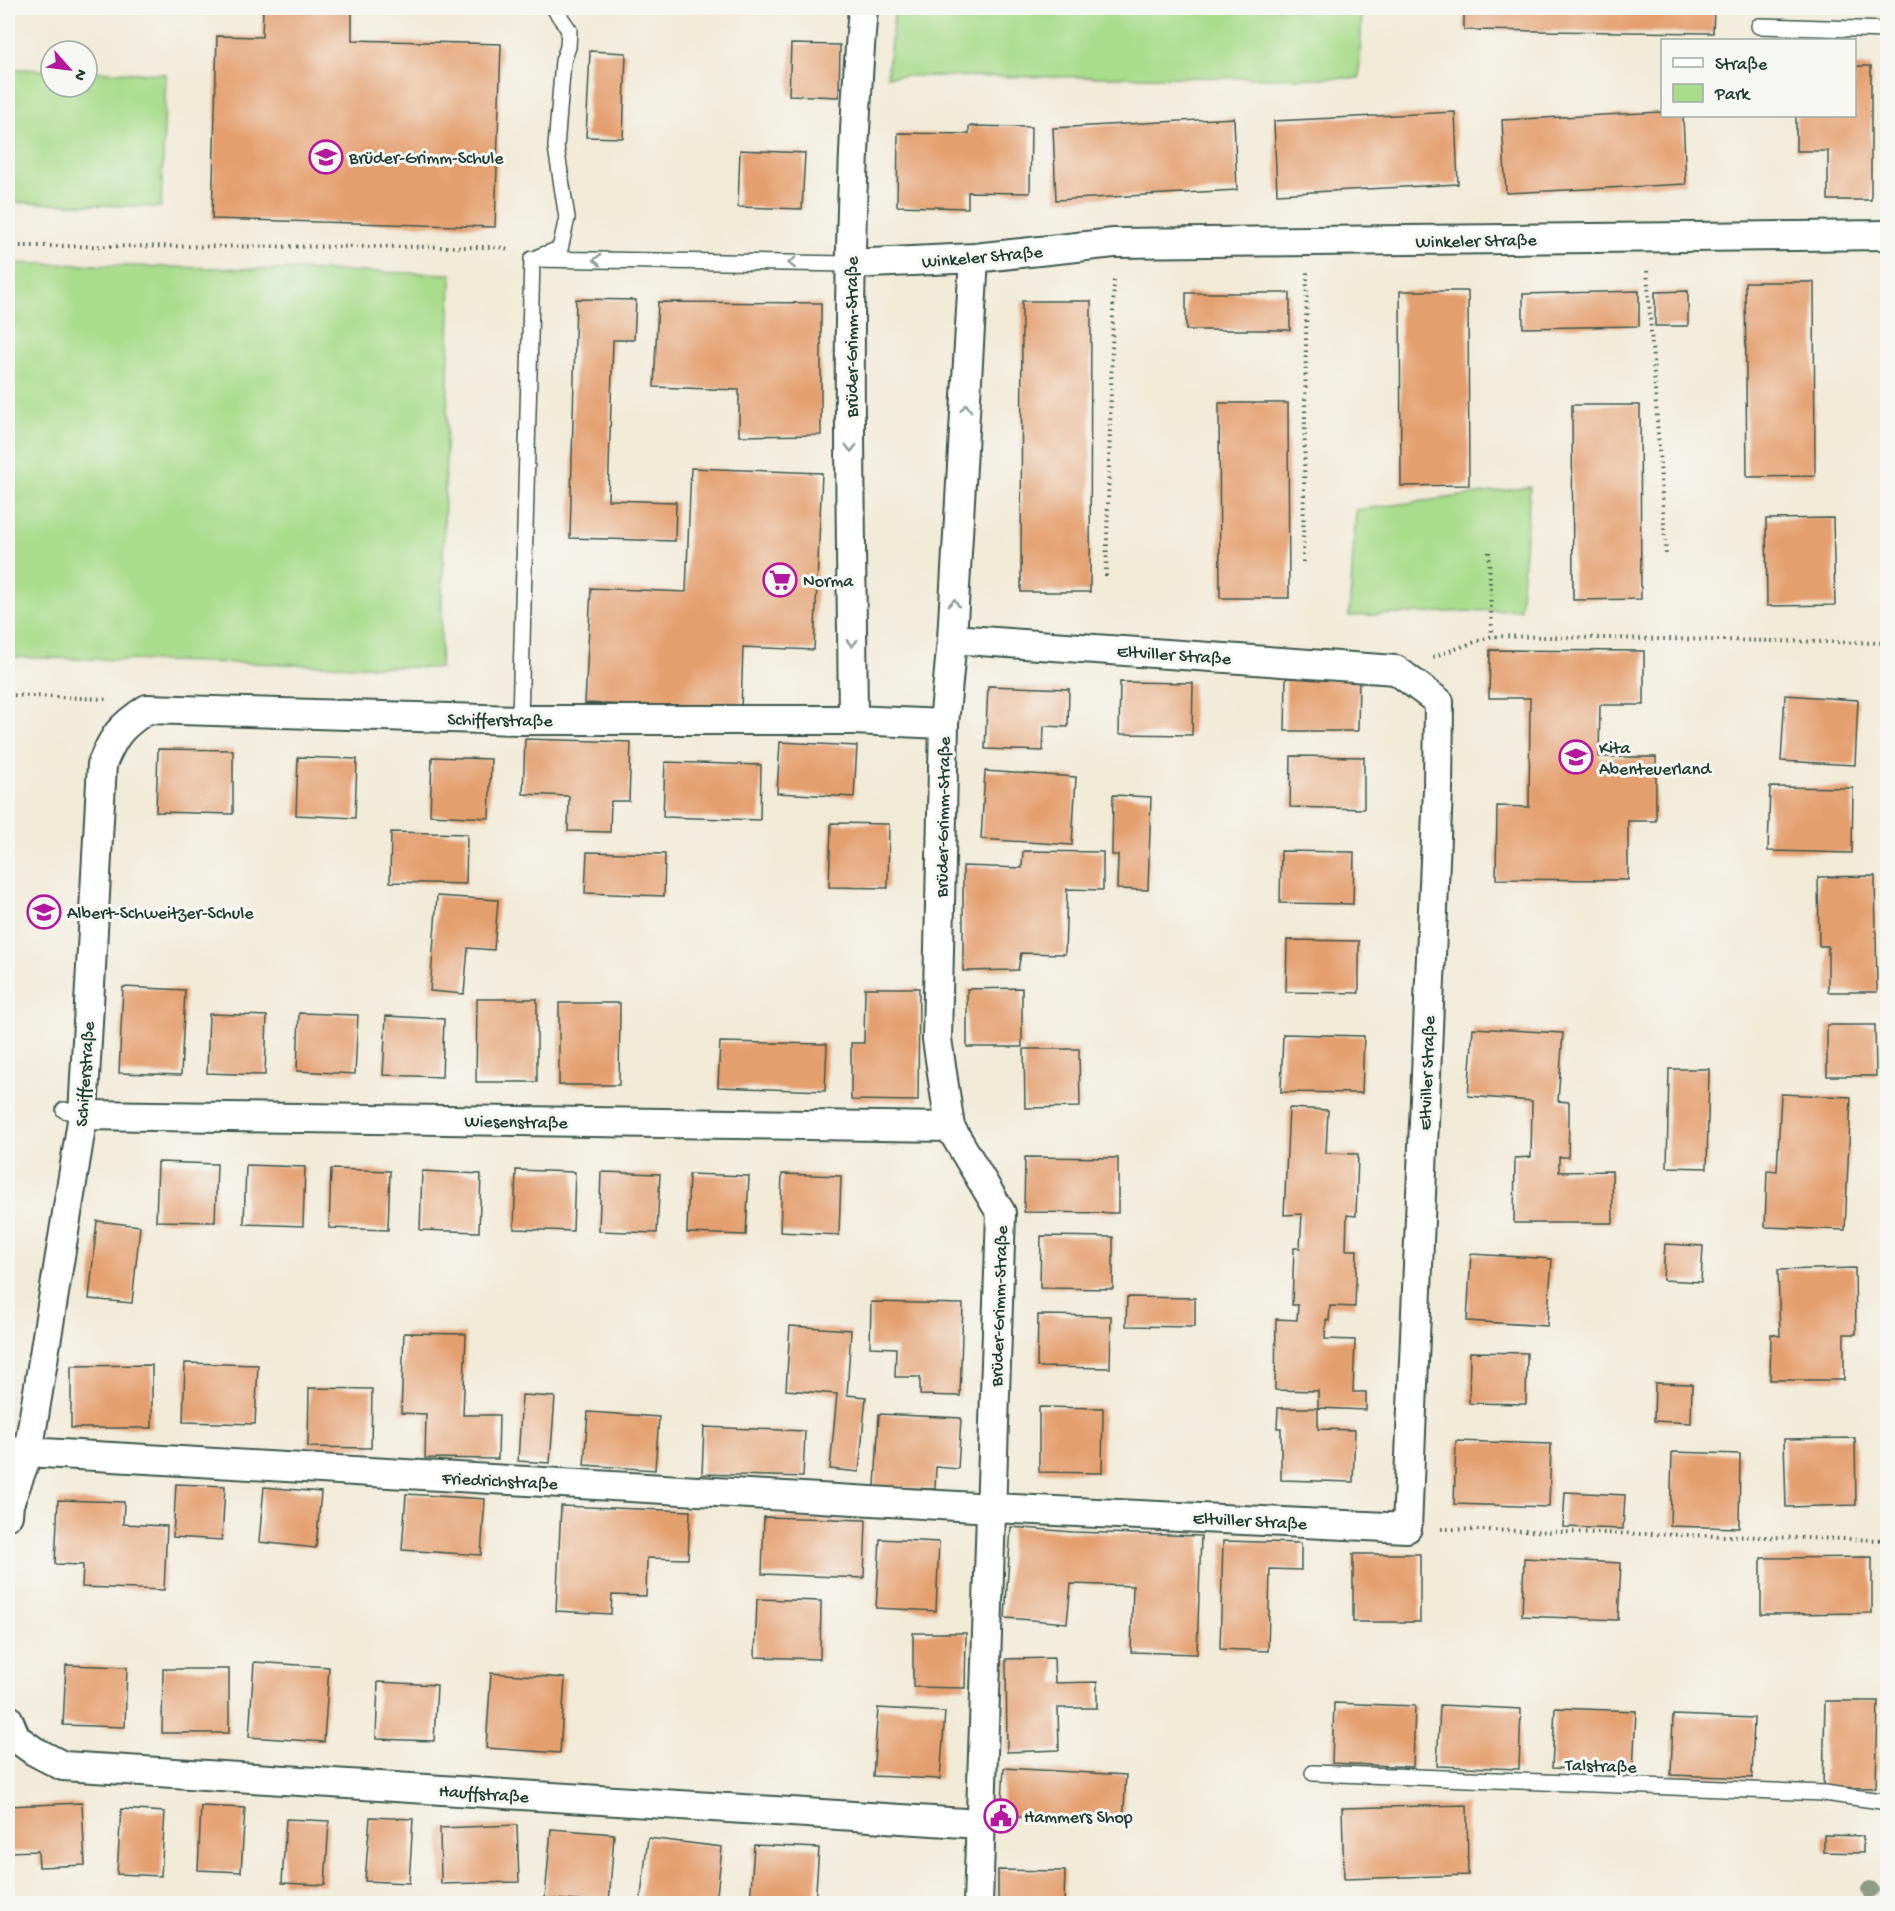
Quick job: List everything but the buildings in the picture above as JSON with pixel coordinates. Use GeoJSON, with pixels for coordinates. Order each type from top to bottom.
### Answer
{"type":"FeatureCollection","features":[{"type":"Feature","properties":{"kind":"street","name":"Brüder-Grimm-Straße"},"geometry":{"type":"LineString","coordinates":[[863,8],[858,68],[850,264],[853,720],[944,724]]}},
{"type":"Feature","properties":{"kind":"street","name":"Winkeler Straße"},"geometry":{"type":"LineString","coordinates":[[850,264],[974,258],[1114,243],[1887,235]]}},
{"type":"Feature","properties":{"kind":"street","name":"Brüder-Grimm-Straße"},"geometry":{"type":"LineString","coordinates":[[974,258],[952,639],[944,724],[937,1039],[950,1127],[1001,1213],[978,1904]]}},
{"type":"Feature","properties":{"kind":"street","name":"Eltviller Straße"},"geometry":{"type":"LineString","coordinates":[[952,639],[1396,670],[1439,702],[1437,801],[1407,1528],[992,1508]]}},
{"type":"Feature","properties":{"kind":"street","name":"Schifferstraße"},"geometry":{"type":"LineString","coordinates":[[8,1515],[73,1113],[102,764],[111,742],[125,723],[147,709],[520,720],[853,720]]}},
{"type":"Feature","properties":{"kind":"street","name":"Wiesenstraße"},"geometry":{"type":"LineString","coordinates":[[73,1113],[950,1127]]}},
{"type":"Feature","properties":{"kind":"street","name":"Friedrichstraße"},"geometry":{"type":"LineString","coordinates":[[18,1452],[992,1508]]}},
{"type":"Feature","properties":{"kind":"street","name":"Hauffstraße"},"geometry":{"type":"LineString","coordinates":[[8,1719],[16,1738],[34,1751],[63,1766],[980,1824]]}},
{"type":"Feature","properties":{"kind":"lane"},"geometry":{"type":"LineString","coordinates":[[532,259],[560,249],[567,218],[556,147],[563,61],[568,47],[569,30],[554,8]]}},
{"type":"Feature","properties":{"kind":"lane"},"geometry":{"type":"LineString","coordinates":[[1759,26],[1887,30]]}},
{"type":"Feature","properties":{"kind":"lane"},"geometry":{"type":"LineString","coordinates":[[532,259],[850,264]]}},
{"type":"Feature","properties":{"kind":"lane"},"geometry":{"type":"LineString","coordinates":[[520,720],[532,259]]}},
{"type":"Feature","properties":{"kind":"lane","name":"Talstraße"},"geometry":{"type":"LineString","coordinates":[[1313,1773],[1824,1793],[1887,1802]]}},
{"type":"Feature","properties":{"kind":"path"},"geometry":{"type":"LineString","coordinates":[[1645,238],[1666,554]]}},
{"type":"Feature","properties":{"kind":"path"},"geometry":{"type":"LineString","coordinates":[[1303,562],[1307,241]]}},
{"type":"Feature","properties":{"kind":"path"},"geometry":{"type":"LineString","coordinates":[[1106,576],[1114,243]]}},
{"type":"Feature","properties":{"kind":"path"},"geometry":{"type":"LineString","coordinates":[[8,246],[500,247],[532,259]]}},
{"type":"Feature","properties":{"kind":"path"},"geometry":{"type":"LineString","coordinates":[[1489,552],[1492,636]]}},
{"type":"Feature","properties":{"kind":"path"},"geometry":{"type":"LineString","coordinates":[[1396,670],[1492,636],[1887,643]]}},
{"type":"Feature","properties":{"kind":"path"},"geometry":{"type":"LineString","coordinates":[[8,695],[103,698],[147,709]]}},
{"type":"Feature","properties":{"kind":"path"},"geometry":{"type":"LineString","coordinates":[[1407,1528],[1887,1540]]}},
{"type":"Feature","properties":{"kind":"green space"},"geometry":{"type":"Polygon","coordinates":[[[895,8],[1362,8],[1359,78],[887,76],[895,8]]]}},
{"type":"Feature","properties":{"kind":"green space"},"geometry":{"type":"Polygon","coordinates":[[[8,69],[39,70],[39,99],[99,99],[99,71],[166,74],[161,207],[8,202],[8,69]]]}},
{"type":"Feature","properties":{"kind":"green space"},"geometry":{"type":"Polygon","coordinates":[[[8,263],[451,274],[440,668],[8,657],[8,263]]]}},
{"type":"Feature","properties":{"kind":"green space"},"geometry":{"type":"Polygon","coordinates":[[[1530,487],[1520,609],[1349,616],[1356,510],[1530,487]]]}},
{"type":"Feature","properties":{"kind":"place","name":"Brüder-Grimm-Schule"},"geometry":{"type":"Point","coordinates":[326,157]}},
{"type":"Feature","properties":{"kind":"place","name":"Norma"},"geometry":{"type":"Point","coordinates":[780,580]}},
{"type":"Feature","properties":{"kind":"place","name":"Kita Abenteuerland"},"geometry":{"type":"Point","coordinates":[1576,757]}},
{"type":"Feature","properties":{"kind":"place","name":"Albert-Schweitzer-Schule"},"geometry":{"type":"Point","coordinates":[44,912]}},
{"type":"Feature","properties":{"kind":"place","name":"Hammers Shop"},"geometry":{"type":"Point","coordinates":[1001,1816]}}]}
